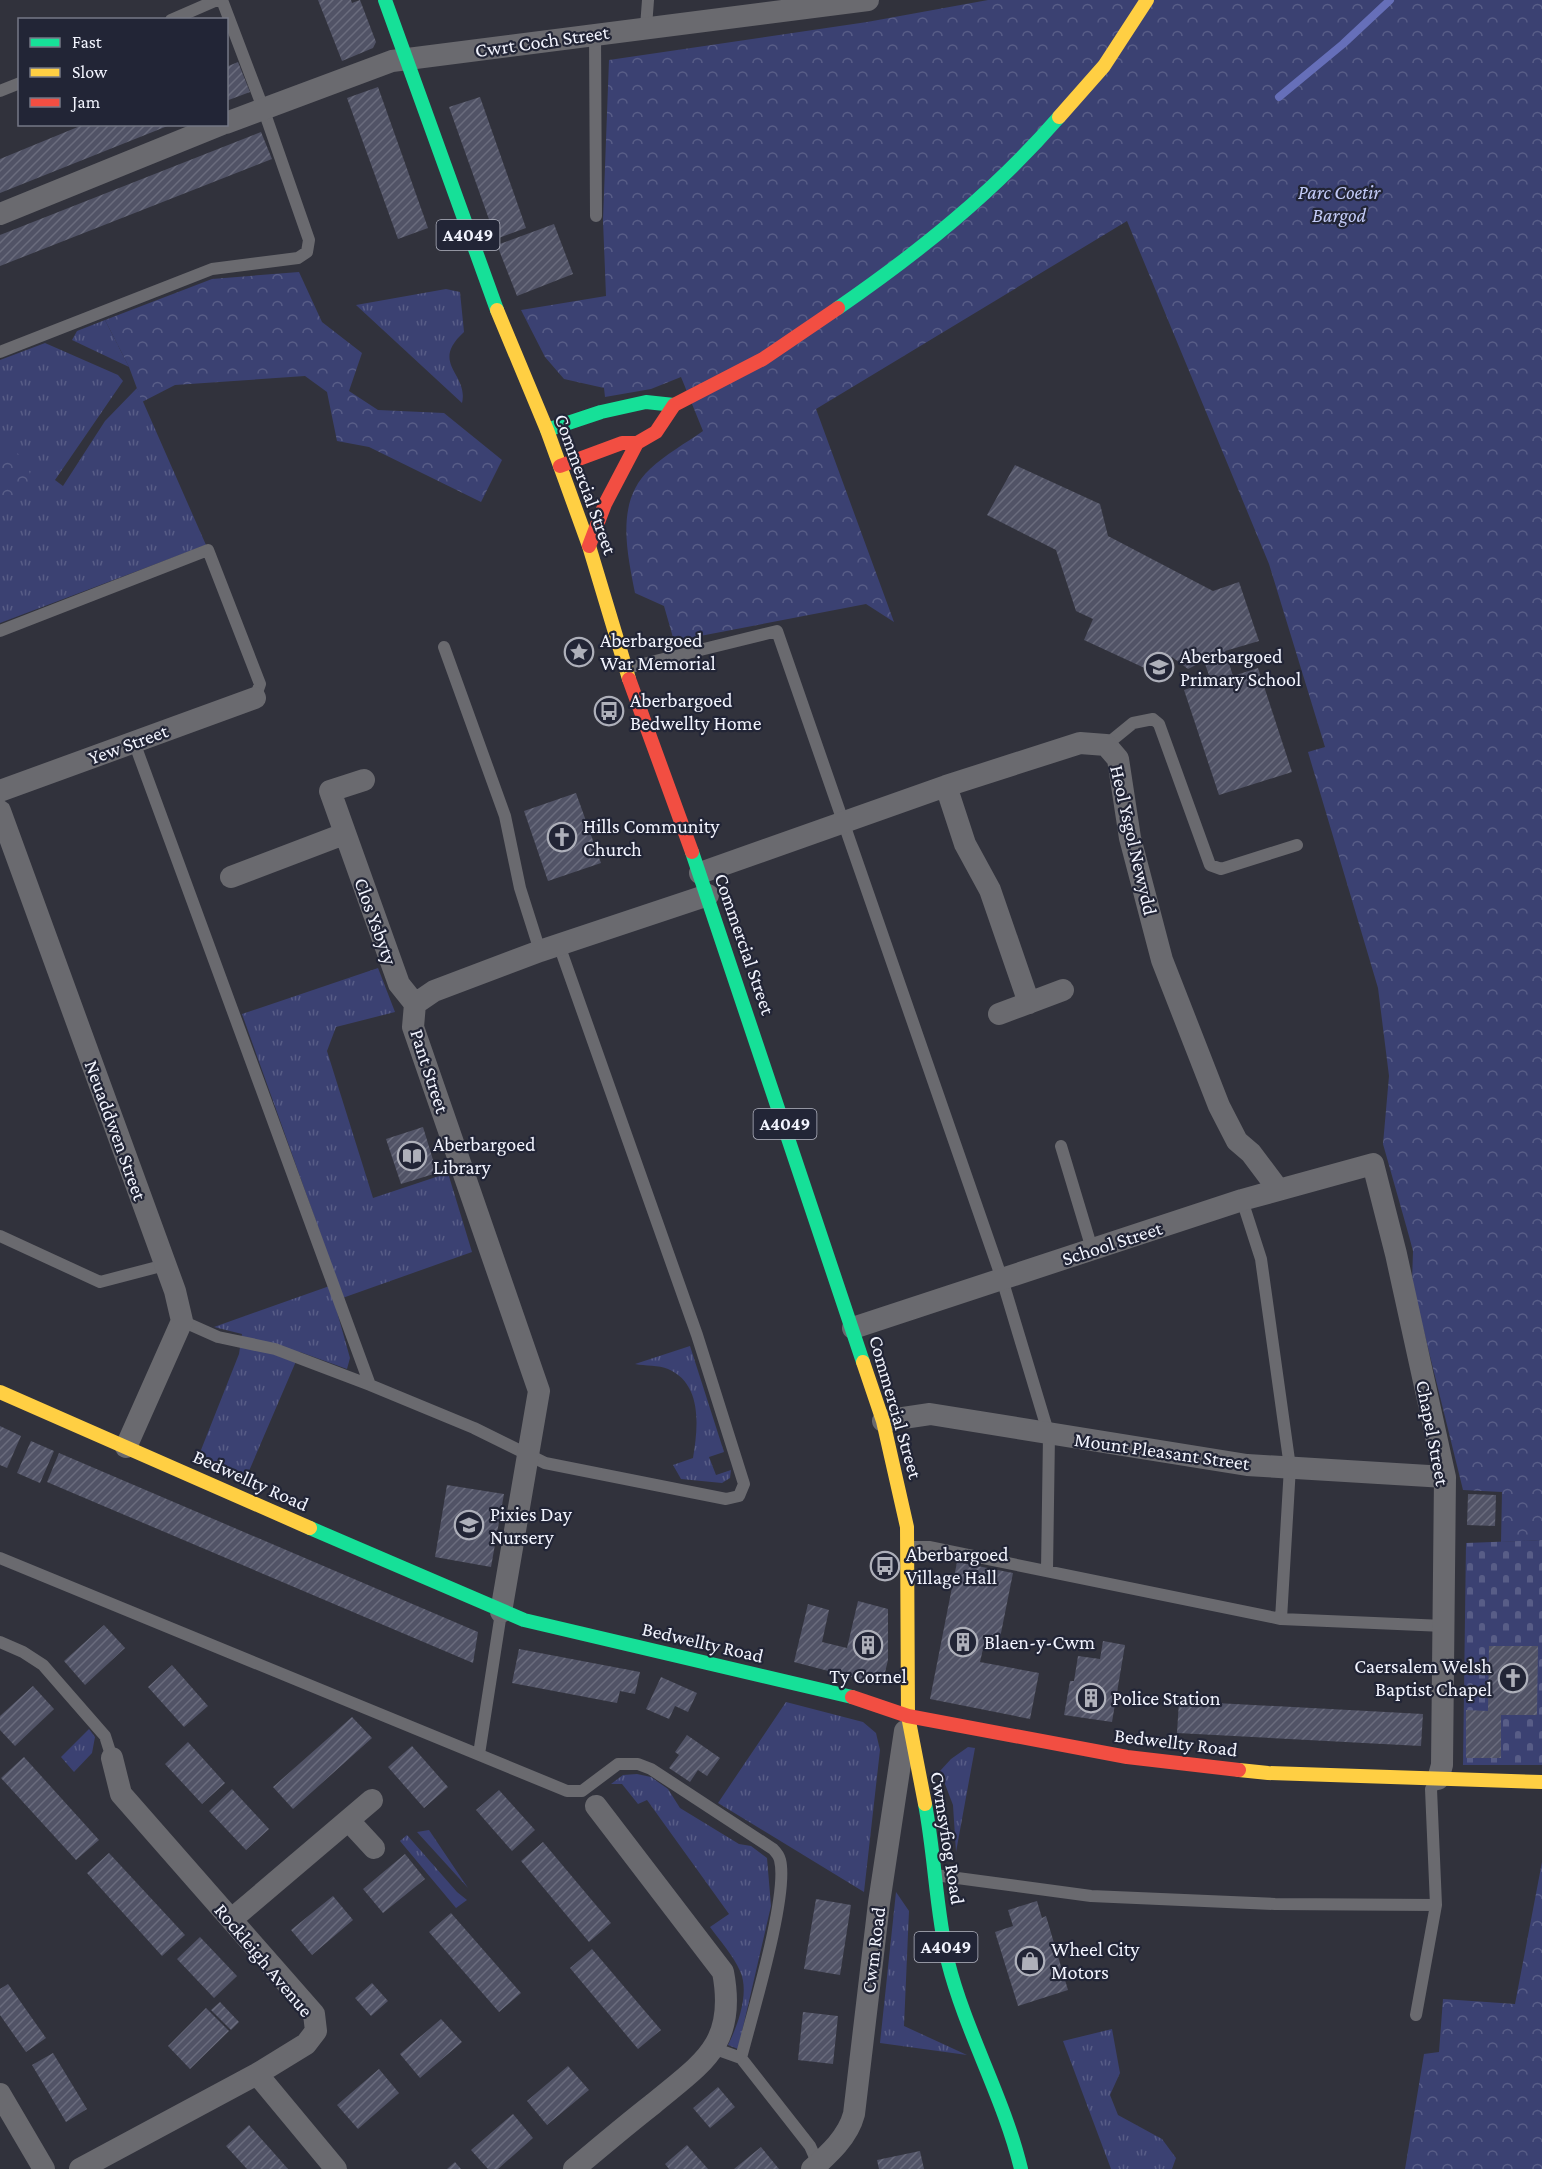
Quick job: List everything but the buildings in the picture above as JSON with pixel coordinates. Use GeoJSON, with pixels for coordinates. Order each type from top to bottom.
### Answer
{"type":"FeatureCollection","features":[{"type":"Feature","properties":{"kind":"main road","name":"Commercial Street"},"geometry":{"type":"LineString","coordinates":[[385,0],[481,272],[547,430],[589,546],[625,669],[708,895],[883,1421],[908,1527],[908,1716]]}},
{"type":"Feature","properties":{"kind":"main road"},"geometry":{"type":"LineString","coordinates":[[560,466],[622,443],[637,443],[656,432],[674,405],[763,359],[881,278],[955,220],[1023,159],[1104,66],[1147,0]]}},
{"type":"Feature","properties":{"kind":"main road"},"geometry":{"type":"LineString","coordinates":[[547,430],[601,412],[646,402],[674,405]]}},
{"type":"Feature","properties":{"kind":"main road"},"geometry":{"type":"LineString","coordinates":[[589,546],[606,504],[637,443]]}},
{"type":"Feature","properties":{"kind":"main road","name":"Bedwellty Road"},"geometry":{"type":"LineString","coordinates":[[0,1392],[501,1612],[859,1699],[908,1716],[1127,1757],[1268,1773],[1542,1782]]}},
{"type":"Feature","properties":{"kind":"main road","name":"Cwmsyfiog Road"},"geometry":{"type":"LineString","coordinates":[[908,1716],[928,1826],[933,1874],[948,1961],[962,2005],[1015,2144],[1021,2169]]}},
{"type":"Feature","properties":{"kind":"street","name":"Cwrt Coch Street"},"geometry":{"type":"LineString","coordinates":[[228,122],[392,61],[829,2],[868,0]]}},
{"type":"Feature","properties":{"kind":"street"},"geometry":{"type":"LineString","coordinates":[[0,213],[217,126]]}},
{"type":"Feature","properties":{"kind":"street","name":"Yew Street"},"geometry":{"type":"LineString","coordinates":[[0,791],[255,698]]}},
{"type":"Feature","properties":{"kind":"street","name":"Heol Ysgol Newydd"},"geometry":{"type":"LineString","coordinates":[[700,873],[946,786],[1080,743],[1106,745],[1118,759],[1130,838],[1162,960],[1219,1106],[1233,1132],[1278,1189]]}},
{"type":"Feature","properties":{"kind":"street","name":"Clos Ysbyty"},"geometry":{"type":"LineString","coordinates":[[364,780],[330,791],[399,984],[415,1004]]}},
{"type":"Feature","properties":{"kind":"street"},"geometry":{"type":"LineString","coordinates":[[946,786],[965,844],[990,890],[1029,1003]]}},
{"type":"Feature","properties":{"kind":"street","name":"Neuaddwen Street"},"geometry":{"type":"LineString","coordinates":[[0,811],[165,1265],[182,1321]]}},
{"type":"Feature","properties":{"kind":"street"},"geometry":{"type":"LineString","coordinates":[[231,877],[344,834]]}},
{"type":"Feature","properties":{"kind":"street","name":"Pant Street"},"geometry":{"type":"LineString","coordinates":[[501,1612],[539,1391],[413,1027],[415,1004],[434,991],[550,948],[708,895]]}},
{"type":"Feature","properties":{"kind":"street"},"geometry":{"type":"LineString","coordinates":[[999,1014],[1063,990]]}},
{"type":"Feature","properties":{"kind":"street","name":"School Street"},"geometry":{"type":"LineString","coordinates":[[853,1328],[1242,1200],[1373,1164]]}},
{"type":"Feature","properties":{"kind":"street","name":"Chapel Street"},"geometry":{"type":"LineString","coordinates":[[1373,1164],[1445,1477],[1442,1765],[1438,1779]]}},
{"type":"Feature","properties":{"kind":"street"},"geometry":{"type":"LineString","coordinates":[[126,1447],[182,1321]]}},
{"type":"Feature","properties":{"kind":"street","name":"Mount Pleasant Street"},"geometry":{"type":"LineString","coordinates":[[883,1421],[930,1414],[1049,1435],[1247,1465],[1445,1477]]}},
{"type":"Feature","properties":{"kind":"street","name":"Cwm Road"},"geometry":{"type":"LineString","coordinates":[[817,2167],[842,2139],[851,2126],[854,2114],[879,1903],[908,1716]]}},
{"type":"Feature","properties":{"kind":"street","name":"Rockleigh Avenue"},"geometry":{"type":"LineString","coordinates":[[80,2169],[256,2074],[306,2044],[316,2031],[314,2014],[120,1794],[112,1758]]}},
{"type":"Feature","properties":{"kind":"street"},"geometry":{"type":"LineString","coordinates":[[232,1919],[372,1800]]}},
{"type":"Feature","properties":{"kind":"street"},"geometry":{"type":"LineString","coordinates":[[574,2169],[693,2074],[713,2048],[723,2025],[728,1997],[723,1972],[596,1806]]}},
{"type":"Feature","properties":{"kind":"street"},"geometry":{"type":"LineString","coordinates":[[349,1821],[374,1848]]}},
{"type":"Feature","properties":{"kind":"street"},"geometry":{"type":"LineString","coordinates":[[256,2074],[336,2169]]}},
{"type":"Feature","properties":{"kind":"street"},"geometry":{"type":"LineString","coordinates":[[0,2094],[44,2169]]}},
{"type":"Feature","properties":{"kind":"lane"},"geometry":{"type":"LineString","coordinates":[[176,18],[217,0]]}},
{"type":"Feature","properties":{"kind":"lane"},"geometry":{"type":"LineString","coordinates":[[0,352],[212,269],[298,258],[307,252],[309,240],[222,0]]}},
{"type":"Feature","properties":{"kind":"lane"},"geometry":{"type":"LineString","coordinates":[[645,27],[648,0]]}},
{"type":"Feature","properties":{"kind":"lane"},"geometry":{"type":"LineString","coordinates":[[596,34],[596,216]]}},
{"type":"Feature","properties":{"kind":"lane"},"geometry":{"type":"LineString","coordinates":[[0,91],[18,84]]}},
{"type":"Feature","properties":{"kind":"lane"},"geometry":{"type":"LineString","coordinates":[[0,631],[208,550],[260,684],[255,698]]}},
{"type":"Feature","properties":{"kind":"lane"},"geometry":{"type":"LineString","coordinates":[[625,669],[777,631],[1002,1279],[1049,1435],[1047,1570]]}},
{"type":"Feature","properties":{"kind":"lane"},"geometry":{"type":"LineString","coordinates":[[182,1321],[218,1337],[275,1349],[370,1385],[474,1428],[545,1463],[726,1499],[739,1496],[744,1485],[698,1335],[550,948],[520,888],[505,816],[444,646]]}},
{"type":"Feature","properties":{"kind":"lane"},"geometry":{"type":"LineString","coordinates":[[1106,745],[1133,723],[1153,719],[1159,724],[1210,865],[1221,868],[1297,845]]}},
{"type":"Feature","properties":{"kind":"lane"},"geometry":{"type":"LineString","coordinates":[[134,742],[370,1385]]}},
{"type":"Feature","properties":{"kind":"lane"},"geometry":{"type":"LineString","coordinates":[[1061,1146],[1092,1249]]}},
{"type":"Feature","properties":{"kind":"lane"},"geometry":{"type":"LineString","coordinates":[[1242,1200],[1261,1259],[1290,1467],[1281,1619]]}},
{"type":"Feature","properties":{"kind":"lane"},"geometry":{"type":"LineString","coordinates":[[0,1236],[100,1282],[165,1265]]}},
{"type":"Feature","properties":{"kind":"lane"},"geometry":{"type":"LineString","coordinates":[[908,1547],[929,1547],[1281,1619],[1444,1626]]}},
{"type":"Feature","properties":{"kind":"lane"},"geometry":{"type":"LineString","coordinates":[[0,1558],[567,1791],[582,1791],[618,1764],[638,1764],[651,1769],[773,1849],[780,1858],[781,1864],[778,1906],[741,2058]]}},
{"type":"Feature","properties":{"kind":"lane"},"geometry":{"type":"LineString","coordinates":[[479,1754],[501,1612]]}},
{"type":"Feature","properties":{"kind":"lane"},"geometry":{"type":"LineString","coordinates":[[0,1642],[23,1652],[42,1665],[105,1736],[112,1758]]}},
{"type":"Feature","properties":{"kind":"lane"},"geometry":{"type":"LineString","coordinates":[[1416,2014],[1436,1905],[1431,1789],[1438,1779]]}},
{"type":"Feature","properties":{"kind":"lane"},"geometry":{"type":"LineString","coordinates":[[933,1874],[1091,1896],[1275,1904],[1436,1905]]}},
{"type":"Feature","properties":{"kind":"lane"},"geometry":{"type":"LineString","coordinates":[[713,2048],[741,2058],[810,2146],[817,2167]]}},
{"type":"Feature","properties":{"kind":"green space","name":"Parc Coetir Bargod"},"geometry":{"type":"Polygon","coordinates":[[[988,0],[1542,0],[1542,1540],[1501,1542],[1502,1492],[1463,1490],[1412,1283],[1413,1251],[1383,1144],[1389,1076],[1378,988],[1308,752],[1325,747],[1269,564],[1127,221],[816,409],[894,622],[866,604],[674,641],[664,606],[635,593],[626,528],[632,496],[639,482],[656,464],[703,431],[681,377],[651,389],[605,397],[604,388],[564,379],[545,357],[521,310],[606,296],[603,220],[609,60],[867,22],[988,0]]]}},
{"type":"Feature","properties":{"kind":"green space"},"geometry":{"type":"Polygon","coordinates":[[[299,272],[322,322],[362,353],[349,391],[378,410],[444,413],[502,460],[481,502],[369,447],[337,441],[327,392],[305,376],[175,385],[142,402],[129,367],[105,320],[212,279],[299,272]]]}},
{"type":"Feature","properties":{"kind":"green space"},"geometry":{"type":"Polygon","coordinates":[[[446,289],[460,292],[464,332],[454,343],[450,352],[450,361],[463,393],[462,403],[356,305],[446,289]]]}},
{"type":"Feature","properties":{"kind":"green space"},"geometry":{"type":"Polygon","coordinates":[[[105,320],[129,367],[72,340],[77,331],[105,320]]]}},
{"type":"Feature","properties":{"kind":"green space"},"geometry":{"type":"Polygon","coordinates":[[[45,343],[118,375],[123,381],[55,480],[63,486],[105,421],[137,388],[206,545],[0,623],[0,360],[45,343]]]}},
{"type":"Feature","properties":{"kind":"green space"},"geometry":{"type":"Polygon","coordinates":[[[0,440],[25,459],[34,486],[0,501],[0,440]]]}},
{"type":"Feature","properties":{"kind":"green space"},"geometry":{"type":"Polygon","coordinates":[[[378,968],[395,1012],[336,1027],[327,1051],[373,1198],[448,1173],[472,1252],[334,1301],[350,1358],[347,1369],[300,1352],[246,1478],[199,1455],[239,1354],[242,1334],[214,1327],[338,1283],[242,1014],[378,968]]]}},
{"type":"Feature","properties":{"kind":"green space"},"geometry":{"type":"Polygon","coordinates":[[[690,1346],[724,1452],[709,1457],[716,1475],[731,1470],[730,1478],[722,1483],[681,1479],[673,1465],[693,1458],[697,1421],[693,1396],[679,1376],[668,1369],[635,1364],[690,1346]]]}},
{"type":"Feature","properties":{"kind":"green space"},"geometry":{"type":"Polygon","coordinates":[[[1542,1540],[1542,1765],[1463,1765],[1466,1543],[1542,1540]]]}},
{"type":"Feature","properties":{"kind":"green space"},"geometry":{"type":"Polygon","coordinates":[[[786,1702],[863,1722],[876,1733],[880,1750],[864,1892],[718,1803],[786,1702]]]}},
{"type":"Feature","properties":{"kind":"green space"},"geometry":{"type":"Polygon","coordinates":[[[89,1729],[95,1737],[92,1753],[74,1772],[61,1757],[89,1729]]]}},
{"type":"Feature","properties":{"kind":"green space"},"geometry":{"type":"Polygon","coordinates":[[[968,1747],[975,1748],[956,1852],[953,1805],[940,1771],[951,1759],[968,1747]]]}},
{"type":"Feature","properties":{"kind":"green space"},"geometry":{"type":"Polygon","coordinates":[[[637,1774],[651,1777],[668,1789],[680,1808],[739,1844],[751,1846],[767,1858],[771,1906],[738,2049],[728,2045],[742,2008],[743,1979],[734,1959],[710,1927],[729,1914],[647,1800],[638,1804],[622,1784],[611,1784],[623,1775],[637,1774]]]}},
{"type":"Feature","properties":{"kind":"green space"},"geometry":{"type":"Polygon","coordinates":[[[429,1830],[468,1888],[417,1832],[429,1830]]]}},
{"type":"Feature","properties":{"kind":"green space"},"geometry":{"type":"Polygon","coordinates":[[[407,1835],[457,1892],[467,1900],[456,1908],[400,1841],[407,1835]]]}},
{"type":"Feature","properties":{"kind":"green space"},"geometry":{"type":"Polygon","coordinates":[[[1542,1862],[1542,2169],[1405,2169],[1424,2054],[1439,2052],[1443,1999],[1515,2004],[1542,1862]]]}},
{"type":"Feature","properties":{"kind":"green space"},"geometry":{"type":"Polygon","coordinates":[[[896,1892],[909,1911],[904,2026],[967,2055],[880,2043],[896,1892]]]}},
{"type":"Feature","properties":{"kind":"green space"},"geometry":{"type":"Polygon","coordinates":[[[1112,2029],[1120,2073],[1110,2095],[1118,2115],[1162,2139],[1176,2158],[1172,2169],[1111,2169],[1063,2041],[1112,2029]]]}},
{"type":"Feature","properties":{"kind":"waterway"},"geometry":{"type":"LineString","coordinates":[[1279,97],[1343,44],[1390,0]]}},
{"type":"Feature","properties":{"kind":"traffic: fast"},"geometry":{"type":"LineString","coordinates":[[385,0],[497,310]]}},
{"type":"Feature","properties":{"kind":"traffic: fast"},"geometry":{"type":"LineString","coordinates":[[838,308],[898,265],[982,196],[1059,117]]}},
{"type":"Feature","properties":{"kind":"traffic: fast"},"geometry":{"type":"LineString","coordinates":[[547,430],[601,412],[646,402],[674,405]]}},
{"type":"Feature","properties":{"kind":"traffic: fast"},"geometry":{"type":"LineString","coordinates":[[692,852],[863,1362]]}},
{"type":"Feature","properties":{"kind":"traffic: fast"},"geometry":{"type":"LineString","coordinates":[[310,1528],[524,1620],[852,1697]]}},
{"type":"Feature","properties":{"kind":"traffic: fast"},"geometry":{"type":"LineString","coordinates":[[925,1804],[948,1962],[965,2014],[1005,2117],[1021,2169]]}},
{"type":"Feature","properties":{"kind":"traffic: slow"},"geometry":{"type":"LineString","coordinates":[[1059,117],[1104,66],[1147,0]]}},
{"type":"Feature","properties":{"kind":"traffic: slow"},"geometry":{"type":"LineString","coordinates":[[497,310],[547,430],[589,546],[629,679]]}},
{"type":"Feature","properties":{"kind":"traffic: slow"},"geometry":{"type":"LineString","coordinates":[[863,1362],[883,1421],[907,1527],[908,1716],[925,1804]]}},
{"type":"Feature","properties":{"kind":"traffic: slow"},"geometry":{"type":"LineString","coordinates":[[0,1392],[310,1528]]}},
{"type":"Feature","properties":{"kind":"traffic: slow"},"geometry":{"type":"LineString","coordinates":[[1239,1770],[1268,1773],[1542,1782]]}},
{"type":"Feature","properties":{"kind":"traffic: jam"},"geometry":{"type":"LineString","coordinates":[[560,466],[622,443],[637,443],[656,432],[674,405],[763,359],[838,308]]}},
{"type":"Feature","properties":{"kind":"traffic: jam"},"geometry":{"type":"LineString","coordinates":[[589,546],[605,504],[637,443]]}},
{"type":"Feature","properties":{"kind":"traffic: jam"},"geometry":{"type":"LineString","coordinates":[[629,679],[692,852]]}},
{"type":"Feature","properties":{"kind":"traffic: jam"},"geometry":{"type":"LineString","coordinates":[[852,1697],[908,1716],[1127,1757],[1239,1770]]}},
{"type":"Feature","properties":{"kind":"place","name":"Aberbargoed War Memorial"},"geometry":{"type":"Point","coordinates":[579,652]}},
{"type":"Feature","properties":{"kind":"place","name":"Aberbargoed Primary School"},"geometry":{"type":"Point","coordinates":[1159,667]}},
{"type":"Feature","properties":{"kind":"place","name":"Aberbargoed Bedwellty Home"},"geometry":{"type":"Point","coordinates":[609,711]}},
{"type":"Feature","properties":{"kind":"place","name":"Hills Community Church"},"geometry":{"type":"Point","coordinates":[562,837]}},
{"type":"Feature","properties":{"kind":"place","name":"Aberbargoed Library"},"geometry":{"type":"Point","coordinates":[412,1156]}},
{"type":"Feature","properties":{"kind":"place","name":"Pixies Day Nursery"},"geometry":{"type":"Point","coordinates":[469,1525]}},
{"type":"Feature","properties":{"kind":"place","name":"Aberbargoed Village Hall"},"geometry":{"type":"Point","coordinates":[885,1566]}},
{"type":"Feature","properties":{"kind":"place","name":"Blaen-y-Cwm"},"geometry":{"type":"Point","coordinates":[963,1642]}},
{"type":"Feature","properties":{"kind":"place","name":"Ty Cornel"},"geometry":{"type":"Point","coordinates":[868,1645]}},
{"type":"Feature","properties":{"kind":"place","name":"Caersalem Welsh Baptist Chapel"},"geometry":{"type":"Point","coordinates":[1513,1678]}},
{"type":"Feature","properties":{"kind":"place","name":"Police Station"},"geometry":{"type":"Point","coordinates":[1091,1698]}},
{"type":"Feature","properties":{"kind":"place","name":"Wheel City Motors"},"geometry":{"type":"Point","coordinates":[1030,1961]}}]}
